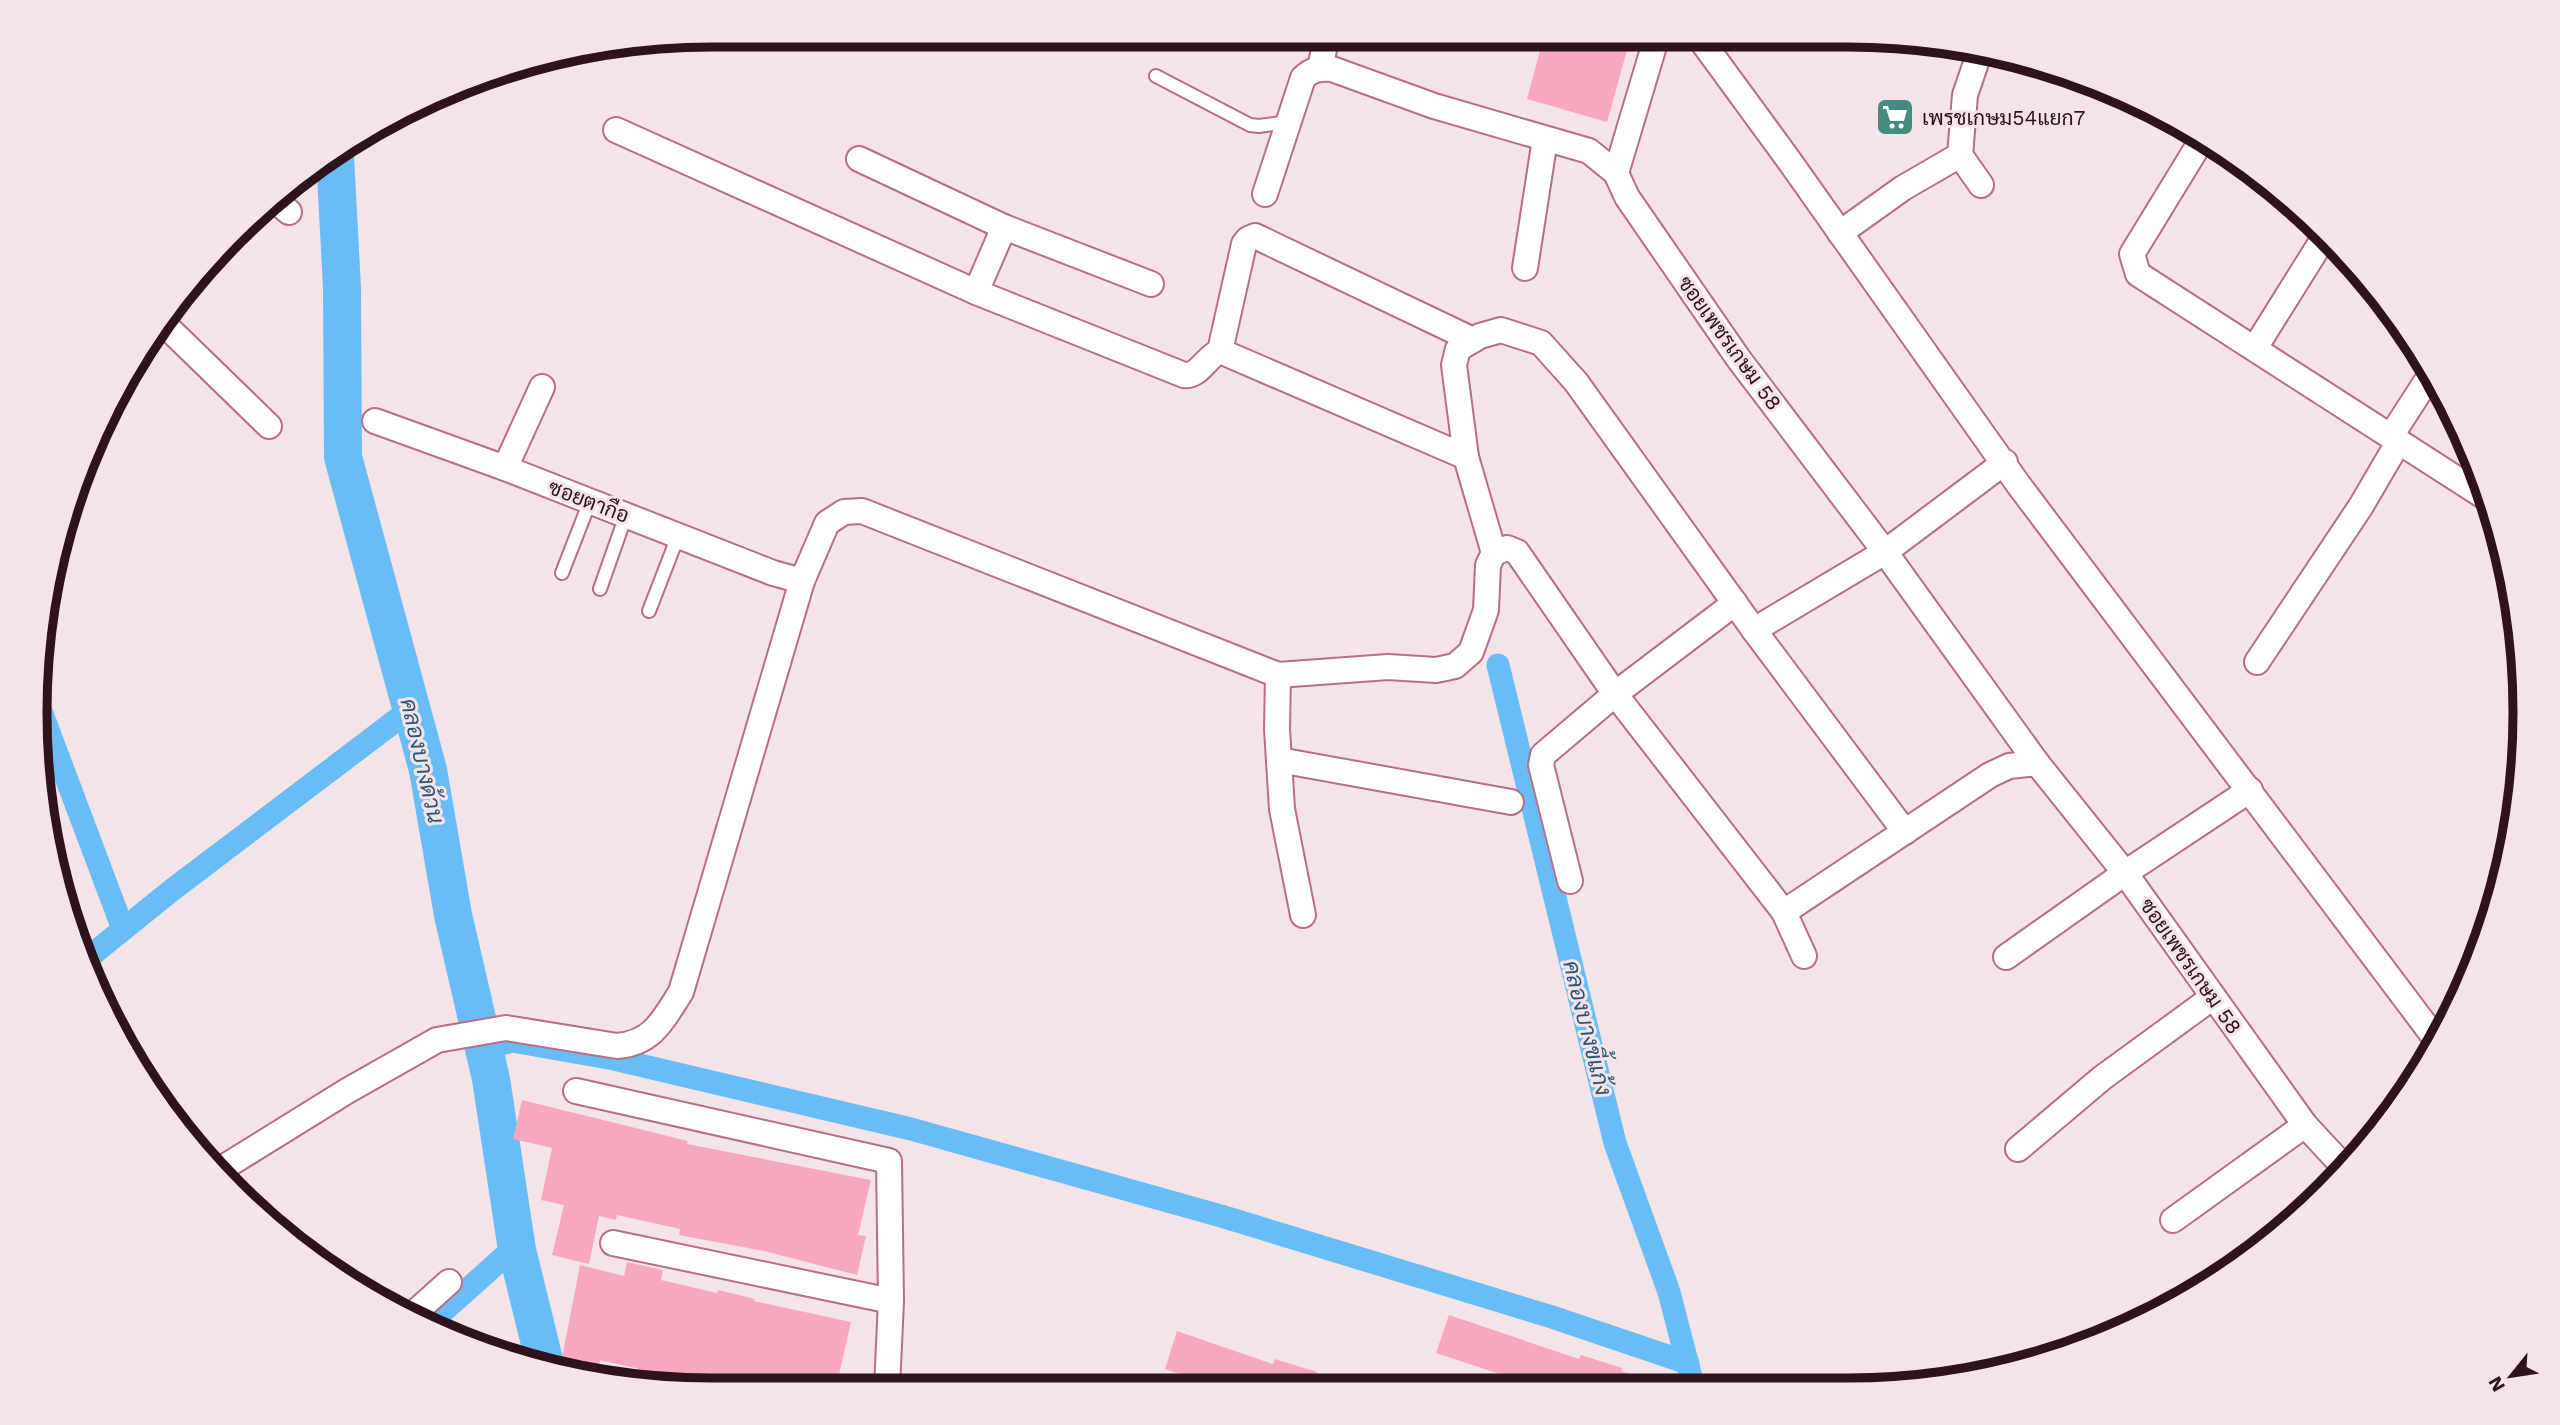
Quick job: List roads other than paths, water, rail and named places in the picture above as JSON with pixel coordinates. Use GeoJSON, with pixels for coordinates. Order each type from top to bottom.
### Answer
{"type":"FeatureCollection","features":[{"type":"Feature","properties":{"kind":"street"},"geometry":{"type":"LineString","coordinates":[[1265,194],[1303,78],[1310,71],[1320,68],[1325,47]]}},
{"type":"Feature","properties":{"kind":"street"},"geometry":{"type":"LineString","coordinates":[[1616,173],[1654,47]]}},
{"type":"Feature","properties":{"kind":"street"},"geometry":{"type":"LineString","coordinates":[[1706,47],[2005,462],[2018,484],[2431,1032]]}},
{"type":"Feature","properties":{"kind":"street"},"geometry":{"type":"LineString","coordinates":[[1977,60],[1965,95],[1960,155],[1980,185]]}},
{"type":"Feature","properties":{"kind":"street","name":"ซอยเพชรเกษม 58"},"geometry":{"type":"LineString","coordinates":[[1320,68],[1332,69],[1434,106],[1589,151],[1616,173],[1627,197],[1738,358],[1885,552],[2037,763],[2125,873],[2305,1125],[2338,1162]]}},
{"type":"Feature","properties":{"kind":"street"},"geometry":{"type":"LineString","coordinates":[[616,130],[976,292],[1184,375],[1190,376],[1220,351],[1466,457]]}},
{"type":"Feature","properties":{"kind":"street"},"geometry":{"type":"LineString","coordinates":[[1525,268],[1545,138]]}},
{"type":"Feature","properties":{"kind":"street"},"geometry":{"type":"LineString","coordinates":[[2197,147],[2135,247],[2132,254],[2137,274],[2474,490]]}},
{"type":"Feature","properties":{"kind":"street"},"geometry":{"type":"LineString","coordinates":[[1840,233],[1903,188],[1960,155]]}},
{"type":"Feature","properties":{"kind":"street"},"geometry":{"type":"LineString","coordinates":[[859,159],[1004,228],[1151,284]]}},
{"type":"Feature","properties":{"kind":"street"},"geometry":{"type":"LineString","coordinates":[[976,292],[1004,228]]}},
{"type":"Feature","properties":{"kind":"street"},"geometry":{"type":"LineString","coordinates":[[1220,351],[1244,244],[1255,236],[1473,340]]}},
{"type":"Feature","properties":{"kind":"street"},"geometry":{"type":"LineString","coordinates":[[2255,348],[2320,244]]}},
{"type":"Feature","properties":{"kind":"street"},"geometry":{"type":"LineString","coordinates":[[169,329],[269,426]]}},
{"type":"Feature","properties":{"kind":"street"},"geometry":{"type":"LineString","coordinates":[[1494,554],[1466,457],[1454,365],[1458,349],[1473,340],[1501,330],[1541,343],[1576,383],[1754,630],[1905,832]]}},
{"type":"Feature","properties":{"kind":"street"},"geometry":{"type":"LineString","coordinates":[[2257,662],[2361,506],[2426,383]]}},
{"type":"Feature","properties":{"kind":"street"},"geometry":{"type":"LineString","coordinates":[[505,468],[542,387]]}},
{"type":"Feature","properties":{"kind":"street","name":"ซอยตากือ"},"geometry":{"type":"LineString","coordinates":[[375,421],[505,468],[773,573],[802,581]]}},
{"type":"Feature","properties":{"kind":"street"},"geometry":{"type":"LineString","coordinates":[[1754,630],[1885,552],[2005,462]]}},
{"type":"Feature","properties":{"kind":"street"},"geometry":{"type":"LineString","coordinates":[[226,1166],[347,1091],[437,1041],[506,1028],[617,1046],[633,1045],[649,1036],[663,1021],[681,992],[802,581],[827,523],[844,512],[862,511],[1278,675],[1388,667],[1436,670],[1455,666],[1471,652],[1486,610],[1488,565],[1494,554],[1507,548],[1517,552],[1615,694],[1784,912],[1804,956]]}},
{"type":"Feature","properties":{"kind":"street"},"geometry":{"type":"LineString","coordinates":[[1570,881],[1541,765],[1543,755],[1615,694],[1735,603]]}},
{"type":"Feature","properties":{"kind":"street"},"geometry":{"type":"LineString","coordinates":[[1278,675],[1277,729],[1282,809],[1303,915]]}},
{"type":"Feature","properties":{"kind":"street"},"geometry":{"type":"LineString","coordinates":[[1279,760],[1511,802]]}},
{"type":"Feature","properties":{"kind":"street"},"geometry":{"type":"LineString","coordinates":[[1784,912],[1990,775],[2009,766],[2037,763]]}},
{"type":"Feature","properties":{"kind":"street"},"geometry":{"type":"LineString","coordinates":[[2006,957],[2125,873],[2250,790]]}},
{"type":"Feature","properties":{"kind":"street"},"geometry":{"type":"LineString","coordinates":[[2018,1149],[2102,1078],[2213,997]]}},
{"type":"Feature","properties":{"kind":"street"},"geometry":{"type":"LineString","coordinates":[[576,1091],[889,1161],[891,1301],[887,1378]]}},
{"type":"Feature","properties":{"kind":"street"},"geometry":{"type":"LineString","coordinates":[[2173,1220],[2305,1125]]}},
{"type":"Feature","properties":{"kind":"street"},"geometry":{"type":"LineString","coordinates":[[613,1243],[891,1301]]}},
{"type":"Feature","properties":{"kind":"street"},"geometry":{"type":"LineString","coordinates":[[419,1309],[449,1282]]}},
{"type":"Feature","properties":{"kind":"lane"},"geometry":{"type":"LineString","coordinates":[[1156,76],[1254,126],[1289,122]]}},
{"type":"Feature","properties":{"kind":"lane"},"geometry":{"type":"LineString","coordinates":[[562,573],[590,501]]}},
{"type":"Feature","properties":{"kind":"lane"},"geometry":{"type":"LineString","coordinates":[[600,589],[626,515]]}},
{"type":"Feature","properties":{"kind":"lane"},"geometry":{"type":"LineString","coordinates":[[649,611],[678,536]]}},
{"type":"Feature","properties":{"kind":"waterway","name":"คลองบางด้วน"},"geometry":{"type":"LineString","coordinates":[[335,165],[342,288],[343,457],[428,770],[453,915],[491,1079],[517,1250],[543,1356]]}},
{"type":"Feature","properties":{"kind":"waterway","name":"คลองบางขี้แก้ง"},"geometry":{"type":"LineString","coordinates":[[1498,665],[1615,1143],[1669,1292],[1691,1378]]}},
{"type":"Feature","properties":{"kind":"waterway"},"geometry":{"type":"LineString","coordinates":[[93,954],[172,890],[411,709]]}},
{"type":"Feature","properties":{"kind":"waterway"},"geometry":{"type":"LineString","coordinates":[[48,729],[123,929]]}},
{"type":"Feature","properties":{"kind":"waterway"},"geometry":{"type":"LineString","coordinates":[[483,1049],[512,1041],[614,1059],[911,1129],[1221,1216],[1552,1317],[1688,1363]]}},
{"type":"Feature","properties":{"kind":"waterway"},"geometry":{"type":"LineString","coordinates":[[436,1317],[516,1246]]}},
{"type":"Feature","properties":{"kind":"place","name":"เพรชเกษม54แยก7"},"geometry":{"type":"Point","coordinates":[1895,117]}}]}
